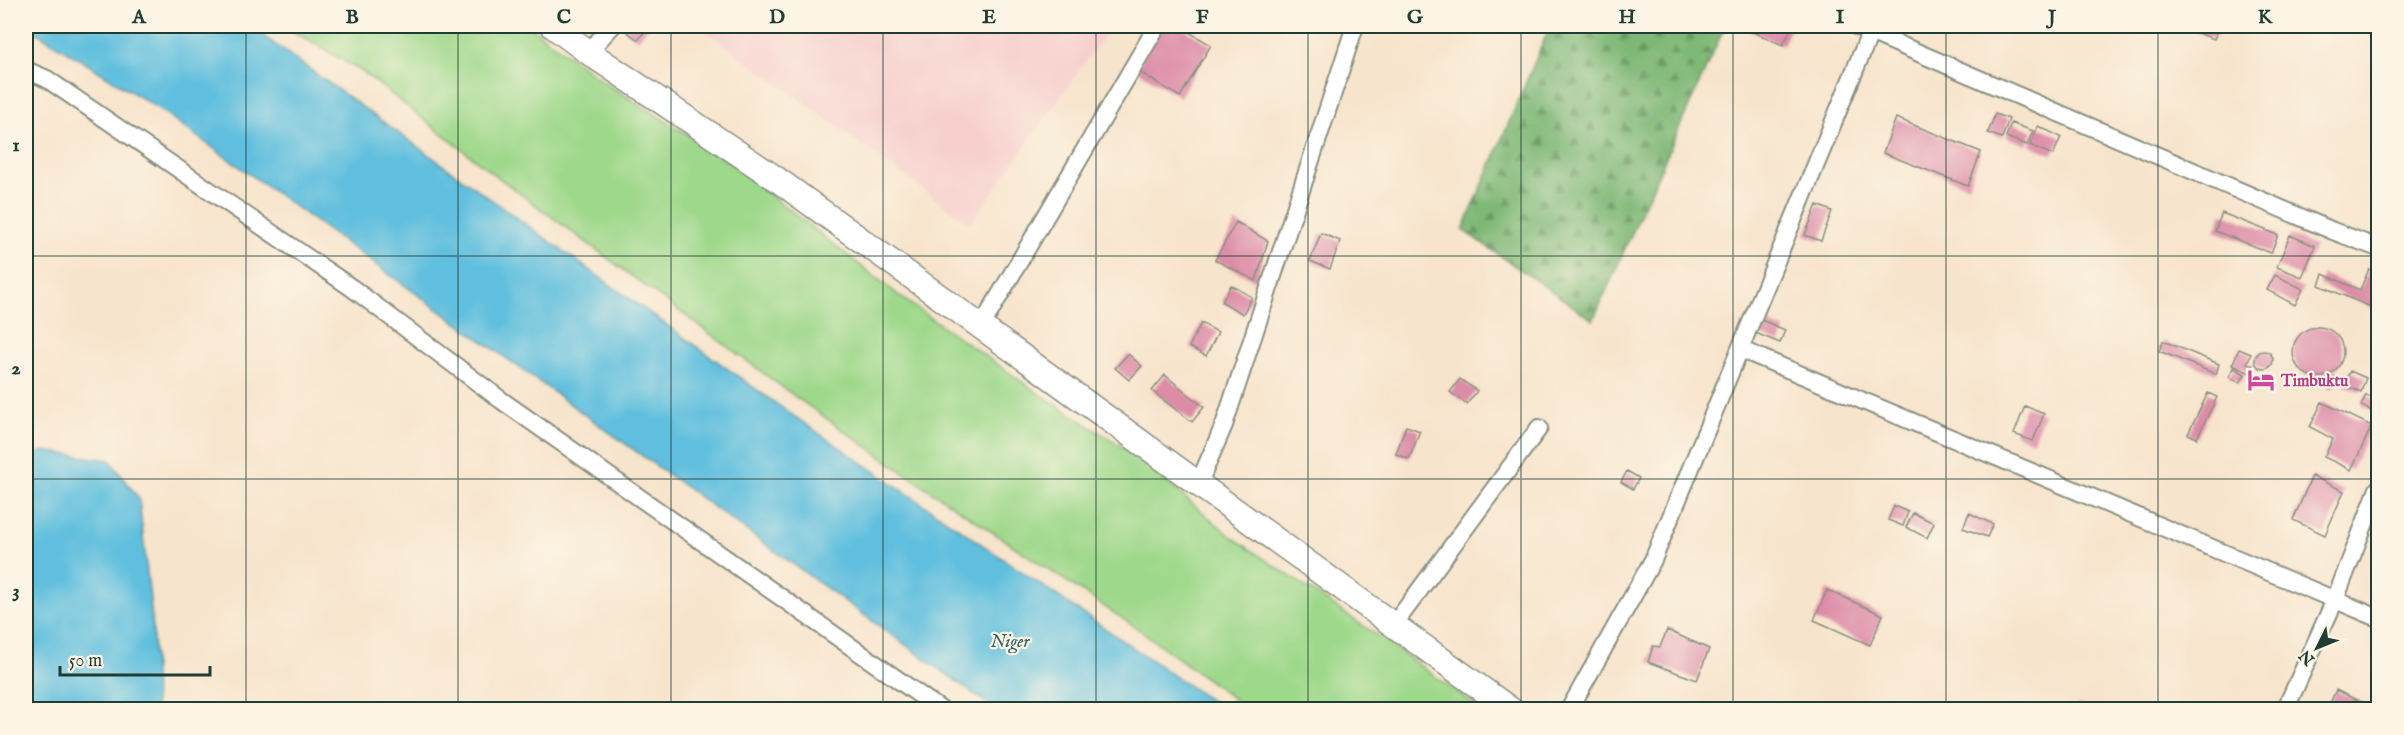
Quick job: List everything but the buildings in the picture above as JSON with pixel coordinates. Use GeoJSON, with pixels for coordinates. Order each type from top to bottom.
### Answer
{"type":"FeatureCollection","features":[{"type":"Feature","properties":{"kind":"main road"},"geometry":{"type":"LineString","coordinates":[[553,26],[777,180],[1511,710]]}},
{"type":"Feature","properties":{"kind":"street"},"geometry":{"type":"LineString","coordinates":[[588,52],[612,26]]}},
{"type":"Feature","properties":{"kind":"street"},"geometry":{"type":"LineString","coordinates":[[981,327],[1157,26]]}},
{"type":"Feature","properties":{"kind":"street"},"geometry":{"type":"LineString","coordinates":[[1198,485],[1224,425],[1355,26]]}},
{"type":"Feature","properties":{"kind":"street"},"geometry":{"type":"LineString","coordinates":[[1569,710],[1653,560],[1740,350],[1866,28],[2333,231],[2379,248]]}},
{"type":"Feature","properties":{"kind":"street"},"geometry":{"type":"LineString","coordinates":[[26,70],[47,79],[352,288],[501,400],[941,710]]}},
{"type":"Feature","properties":{"kind":"street"},"geometry":{"type":"LineString","coordinates":[[1740,350],[2379,618]]}},
{"type":"Feature","properties":{"kind":"street"},"geometry":{"type":"LineString","coordinates":[[1394,626],[1539,428]]}},
{"type":"Feature","properties":{"kind":"street"},"geometry":{"type":"LineString","coordinates":[[2285,710],[2335,600],[2379,489]]}},
{"type":"Feature","properties":{"kind":"shaded area"},"geometry":{"type":"Polygon","coordinates":[[[699,26],[1111,26],[970,224],[699,26]]]}},
{"type":"Feature","properties":{"kind":"green space"},"geometry":{"type":"Polygon","coordinates":[[[284,26],[529,26],[608,85],[717,153],[902,298],[1047,399],[1132,453],[1232,537],[1393,646],[1480,709],[1248,709],[1144,633],[916,481],[797,398],[495,175],[363,72],[284,26]]]}},
{"type":"Feature","properties":{"kind":"green space"},"geometry":{"type":"Polygon","coordinates":[[[1550,26],[1725,26],[1593,320],[1463,230],[1550,26]]]}},
{"type":"Feature","properties":{"kind":"water","name":"Niger"},"geometry":{"type":"Polygon","coordinates":[[[26,26],[245,26],[256,31],[788,412],[1223,709],[995,709],[156,107],[26,26]]]}},
{"type":"Feature","properties":{"kind":"water"},"geometry":{"type":"Polygon","coordinates":[[[43,451],[110,460],[139,499],[153,627],[155,709],[26,709],[26,457],[43,451]]]}},
{"type":"Feature","properties":{"kind":"place","name":"Timbuktu"},"geometry":{"type":"Point","coordinates":[2261,380]}}]}
